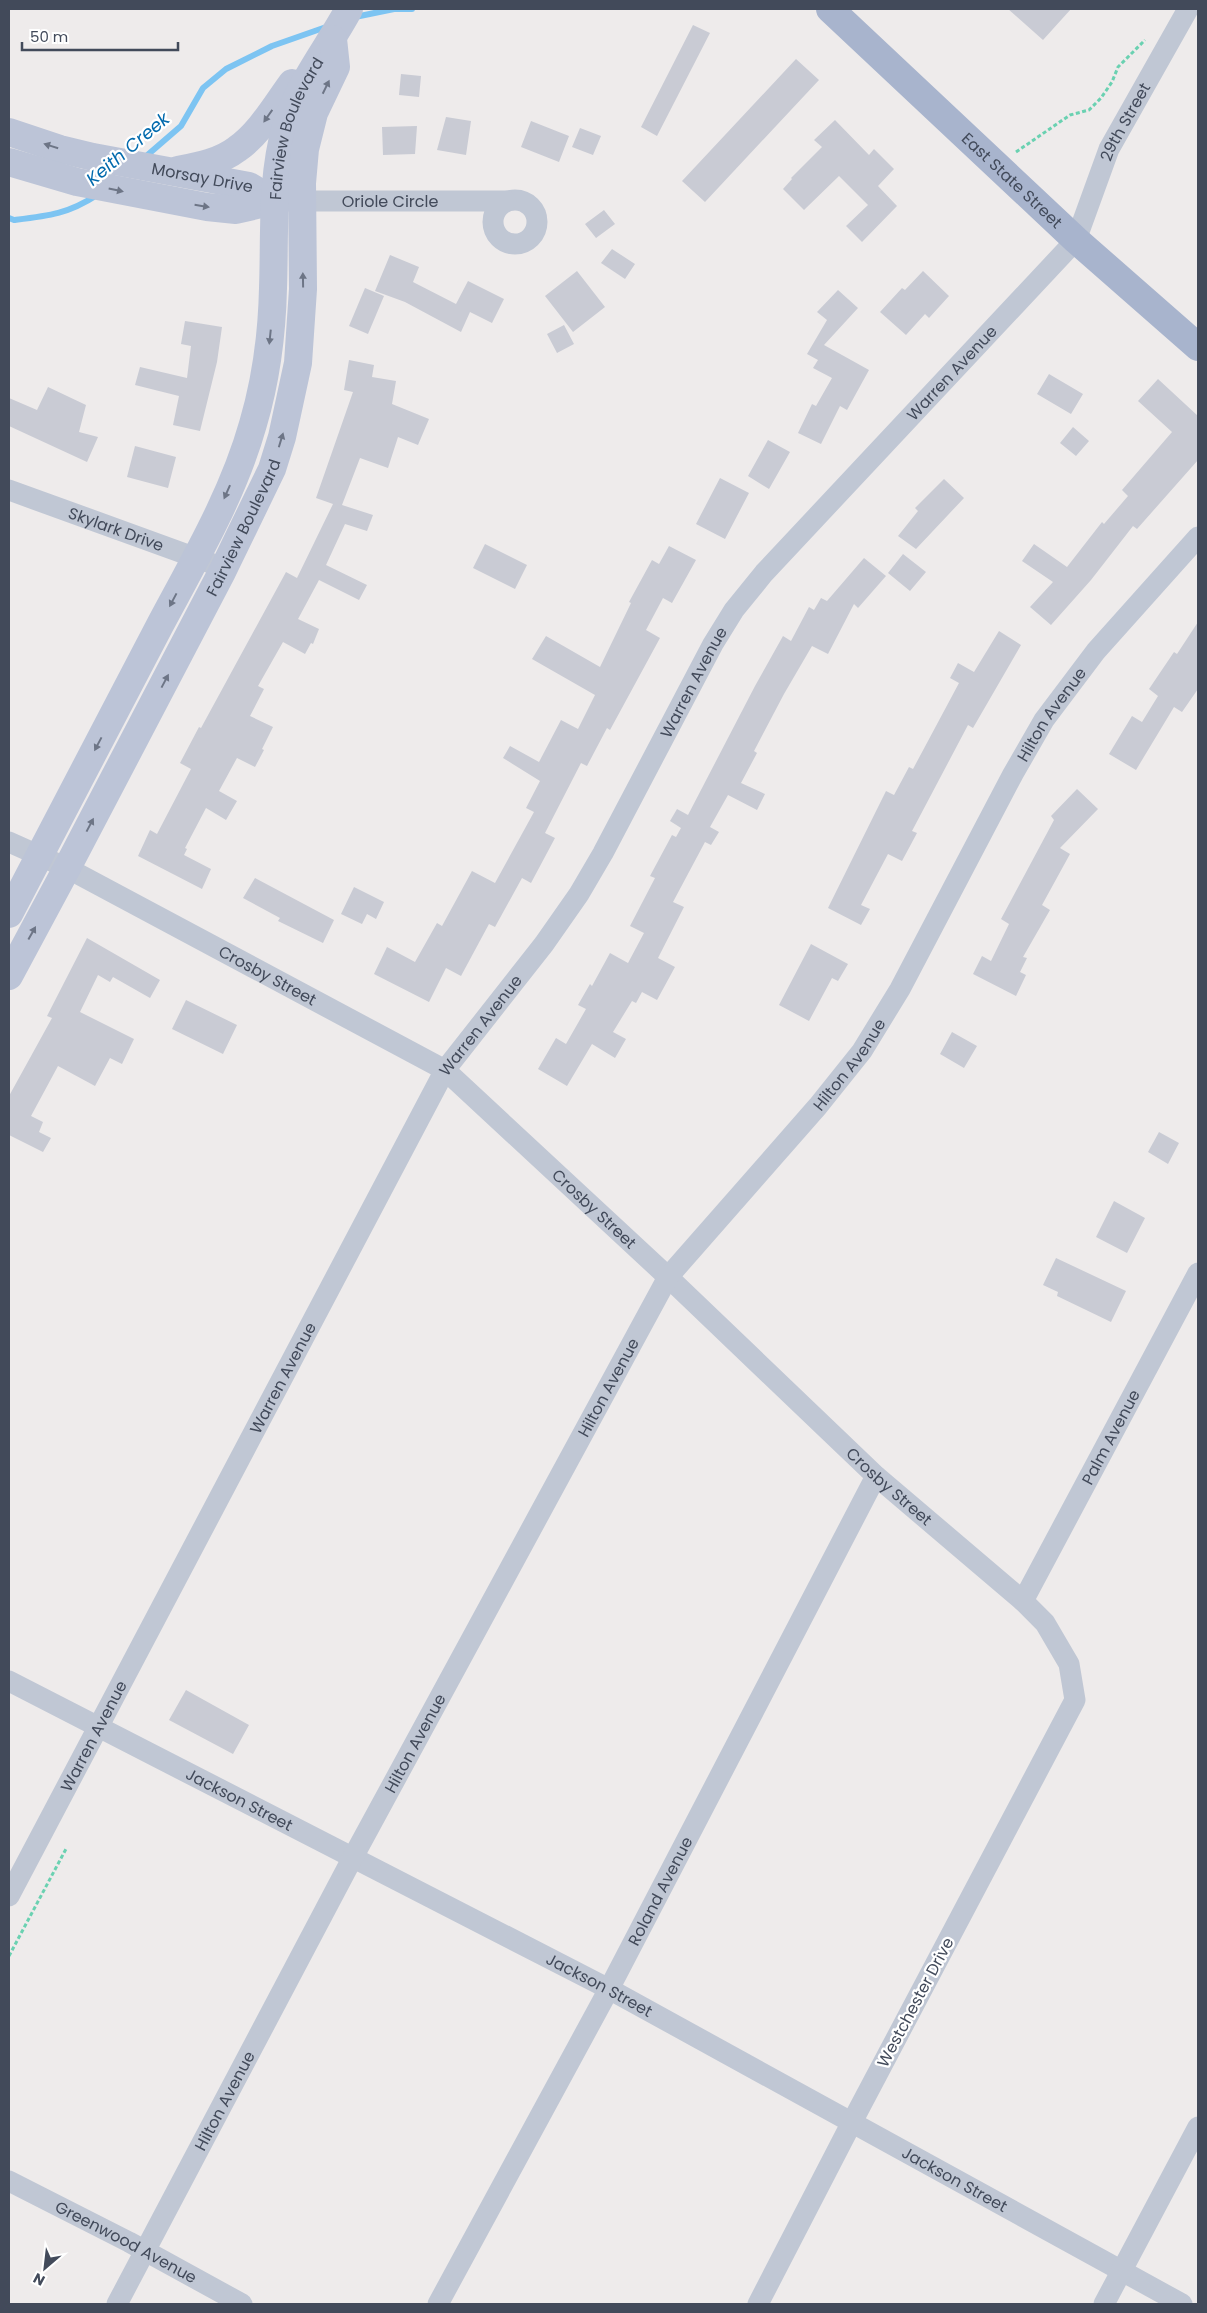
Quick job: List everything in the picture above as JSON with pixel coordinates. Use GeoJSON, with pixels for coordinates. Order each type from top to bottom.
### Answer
{"type":"FeatureCollection","features":[{"type":"Feature","properties":{"kind":"main road","name":"East State Street"},"geometry":{"type":"LineString","coordinates":[[830,9],[1076,240],[1198,347]]}},
{"type":"Feature","properties":{"kind":"street","name":"Fairview Boulevard"},"geometry":{"type":"LineString","coordinates":[[9,914],[196,557],[235,473],[253,425],[270,335],[273,289],[274,201],[278,158],[292,108],[302,85],[333,39],[348,9]]}},
{"type":"Feature","properties":{"kind":"street","name":"29th Street"},"geometry":{"type":"LineString","coordinates":[[1076,240],[1109,149],[1188,9]]}},
{"type":"Feature","properties":{"kind":"street","name":"Fairview Boulevard"},"geometry":{"type":"LineString","coordinates":[[9,976],[224,568],[272,469],[293,393],[298,363],[303,297],[302,183],[305,149],[314,113],[336,67],[333,39]]}},
{"type":"Feature","properties":{"kind":"street"},"geometry":{"type":"LineString","coordinates":[[169,172],[207,164],[236,150],[260,127],[302,69],[333,39]]}},
{"type":"Feature","properties":{"kind":"street","name":"Morsay Drive"},"geometry":{"type":"LineString","coordinates":[[9,132],[60,149],[93,157],[249,186],[274,201]]}},
{"type":"Feature","properties":{"kind":"street","name":"Morsay Drive"},"geometry":{"type":"LineString","coordinates":[[9,162],[77,182],[154,198],[236,210],[274,201]]}},
{"type":"Feature","properties":{"kind":"street","name":"Oriole Circle"},"geometry":{"type":"LineString","coordinates":[[274,201],[506,201]]}},
{"type":"Feature","properties":{"kind":"street","name":"Warren Avenue"},"geometry":{"type":"LineString","coordinates":[[9,1896],[96,1727],[445,1070],[544,944],[579,894],[603,853],[708,652],[734,610],[764,572],[1076,240]]}},
{"type":"Feature","properties":{"kind":"street","name":"Skylark Drive"},"geometry":{"type":"LineString","coordinates":[[9,490],[224,568]]}},
{"type":"Feature","properties":{"kind":"street","name":"Hilton Avenue"},"geometry":{"type":"LineString","coordinates":[[117,2304],[352,1859],[668,1277],[818,1106],[862,1051],[900,989],[1012,774],[1044,720],[1090,659],[1198,537]]}},
{"type":"Feature","properties":{"kind":"street","name":"Crosby Street"},"geometry":{"type":"LineString","coordinates":[[9,842],[40,854],[67,868],[445,1070],[668,1277],[876,1476],[1023,1601],[1045,1623],[1068,1664],[1075,1700]]}},
{"type":"Feature","properties":{"kind":"street","name":"Palm Avenue"},"geometry":{"type":"LineString","coordinates":[[1023,1601],[1198,1273]]}},
{"type":"Feature","properties":{"kind":"street","name":"Roland Avenue"},"geometry":{"type":"LineString","coordinates":[[438,2304],[609,1989],[876,1476]]}},
{"type":"Feature","properties":{"kind":"street","name":"Jackson Street"},"geometry":{"type":"LineString","coordinates":[[9,1681],[352,1859],[609,1989],[1182,2304]]}},
{"type":"Feature","properties":{"kind":"street","name":"Westchester Drive"},"geometry":{"type":"LineString","coordinates":[[758,2304],[1075,1700]]}},
{"type":"Feature","properties":{"kind":"street"},"geometry":{"type":"LineString","coordinates":[[1104,2304],[1198,2127]]}},
{"type":"Feature","properties":{"kind":"street","name":"Greenwood Avenue"},"geometry":{"type":"LineString","coordinates":[[9,2181],[145,2250],[242,2304]]}},
{"type":"Feature","properties":{"kind":"path"},"geometry":{"type":"LineString","coordinates":[[998,167],[1022,146],[1070,115],[1088,110],[1101,98],[1118,67],[1150,34]]}},
{"type":"Feature","properties":{"kind":"path"},"geometry":{"type":"LineString","coordinates":[[9,1956],[67,1848]]}},
{"type":"Feature","properties":{"kind":"building"},"geometry":{"type":"Polygon","coordinates":[[[1008,9],[1071,9],[1043,40],[1008,9]]]}},
{"type":"Feature","properties":{"kind":"building"},"geometry":{"type":"Polygon","coordinates":[[[693,25],[710,33],[657,136],[641,127],[693,25]]]}},
{"type":"Feature","properties":{"kind":"building"},"geometry":{"type":"Polygon","coordinates":[[[796,59],[819,80],[705,202],[682,181],[796,59]]]}},
{"type":"Feature","properties":{"kind":"building"},"geometry":{"type":"Polygon","coordinates":[[[401,74],[421,76],[419,97],[399,95],[401,74]]]}},
{"type":"Feature","properties":{"kind":"building"},"geometry":{"type":"Polygon","coordinates":[[[446,117],[471,121],[466,155],[437,150],[446,117]]]}},
{"type":"Feature","properties":{"kind":"building"},"geometry":{"type":"Polygon","coordinates":[[[835,120],[869,155],[874,149],[894,169],[878,186],[897,206],[862,242],[846,226],[868,205],[839,176],[804,210],[783,189],[791,178],[822,147],[814,140],[835,120]]]}},
{"type":"Feature","properties":{"kind":"building"},"geometry":{"type":"Polygon","coordinates":[[[531,121],[569,136],[559,162],[521,147],[531,121]]]}},
{"type":"Feature","properties":{"kind":"building"},"geometry":{"type":"Polygon","coordinates":[[[417,126],[415,154],[383,155],[382,127],[417,126]]]}},
{"type":"Feature","properties":{"kind":"building"},"geometry":{"type":"Polygon","coordinates":[[[580,128],[601,136],[593,155],[572,147],[580,128]]]}},
{"type":"Feature","properties":{"kind":"building"},"geometry":{"type":"Polygon","coordinates":[[[604,210],[615,224],[596,238],[585,224],[604,210]]]}},
{"type":"Feature","properties":{"kind":"building"},"geometry":{"type":"Polygon","coordinates":[[[612,249],[635,264],[625,279],[601,263],[612,249]]]}},
{"type":"Feature","properties":{"kind":"building"},"geometry":{"type":"Polygon","coordinates":[[[390,255],[419,267],[413,282],[456,304],[468,281],[504,299],[492,323],[470,312],[461,332],[405,302],[375,291],[390,255]]]}},
{"type":"Feature","properties":{"kind":"building"},"geometry":{"type":"Polygon","coordinates":[[[577,271],[605,307],[573,332],[545,296],[577,271]]]}},
{"type":"Feature","properties":{"kind":"building"},"geometry":{"type":"Polygon","coordinates":[[[923,271],[949,296],[929,318],[925,314],[906,335],[880,312],[902,288],[905,290],[923,271]]]}},
{"type":"Feature","properties":{"kind":"building"},"geometry":{"type":"Polygon","coordinates":[[[365,288],[384,296],[368,334],[349,326],[365,288]]]}},
{"type":"Feature","properties":{"kind":"building"},"geometry":{"type":"Polygon","coordinates":[[[838,290],[858,308],[824,345],[869,370],[847,410],[840,406],[821,444],[798,433],[812,404],[816,406],[832,378],[813,368],[818,360],[807,354],[827,320],[817,312],[838,290]]]}},
{"type":"Feature","properties":{"kind":"building"},"geometry":{"type":"Polygon","coordinates":[[[185,321],[222,327],[217,362],[200,431],[173,425],[179,396],[135,385],[140,367],[187,378],[191,346],[181,344],[185,321]]]}},
{"type":"Feature","properties":{"kind":"building"},"geometry":{"type":"Polygon","coordinates":[[[564,325],[574,344],[557,353],[547,334],[564,325]]]}},
{"type":"Feature","properties":{"kind":"building"},"geometry":{"type":"Polygon","coordinates":[[[349,360],[374,365],[372,377],[396,381],[392,404],[429,419],[418,445],[398,437],[388,468],[360,458],[342,505],[373,515],[367,531],[345,524],[326,565],[367,585],[359,600],[319,580],[298,619],[319,629],[313,644],[311,643],[305,654],[283,642],[258,686],[264,689],[250,716],[273,727],[262,749],[264,750],[255,767],[237,758],[219,791],[237,801],[226,820],[206,808],[185,848],[187,849],[184,855],[211,869],[202,889],[138,856],[150,830],[157,834],[191,769],[180,763],[199,727],[201,728],[286,572],[297,578],[333,504],[316,498],[353,392],[344,390],[349,360]]]}},
{"type":"Feature","properties":{"kind":"building"},"geometry":{"type":"Polygon","coordinates":[[[1049,374],[1083,394],[1071,414],[1037,394],[1049,374]]]}},
{"type":"Feature","properties":{"kind":"building"},"geometry":{"type":"Polygon","coordinates":[[[1158,379],[1198,416],[1198,460],[1137,529],[1133,526],[1091,580],[1051,625],[1030,607],[1053,582],[1022,561],[1034,544],[1067,567],[1102,522],[1104,524],[1128,496],[1122,490],[1172,432],[1138,401],[1158,379]]]}},
{"type":"Feature","properties":{"kind":"building"},"geometry":{"type":"Polygon","coordinates":[[[48,387],[86,405],[79,432],[98,437],[87,462],[9,426],[9,398],[37,410],[48,387]]]}},
{"type":"Feature","properties":{"kind":"building"},"geometry":{"type":"Polygon","coordinates":[[[1073,427],[1089,441],[1076,456],[1060,443],[1073,427]]]}},
{"type":"Feature","properties":{"kind":"building"},"geometry":{"type":"Polygon","coordinates":[[[768,440],[790,452],[769,489],[748,476],[768,440]]]}},
{"type":"Feature","properties":{"kind":"building"},"geometry":{"type":"Polygon","coordinates":[[[135,446],[176,457],[168,488],[127,477],[135,446]]]}},
{"type":"Feature","properties":{"kind":"building"},"geometry":{"type":"Polygon","coordinates":[[[720,478],[749,493],[725,539],[696,524],[720,478]]]}},
{"type":"Feature","properties":{"kind":"building"},"geometry":{"type":"Polygon","coordinates":[[[944,479],[964,498],[916,549],[898,536],[918,511],[915,508],[944,479]]]}},
{"type":"Feature","properties":{"kind":"building"},"geometry":{"type":"Polygon","coordinates":[[[485,544],[527,565],[515,589],[473,568],[485,544]]]}},
{"type":"Feature","properties":{"kind":"building"},"geometry":{"type":"Polygon","coordinates":[[[669,546],[696,560],[672,603],[663,598],[646,630],[660,638],[610,730],[607,728],[587,766],[581,763],[545,833],[555,838],[531,883],[522,878],[495,927],[489,924],[461,976],[446,968],[429,1002],[374,974],[387,947],[415,962],[437,923],[442,926],[472,871],[495,883],[534,812],[526,808],[540,781],[503,758],[510,746],[539,762],[561,720],[578,729],[595,695],[532,659],[546,636],[600,667],[631,603],[629,602],[652,560],[659,564],[669,546]]]}},
{"type":"Feature","properties":{"kind":"building"},"geometry":{"type":"Polygon","coordinates":[[[903,554],[926,572],[910,591],[888,573],[903,554]]]}},
{"type":"Feature","properties":{"kind":"building"},"geometry":{"type":"Polygon","coordinates":[[[864,558],[886,576],[858,608],[854,604],[828,654],[812,646],[784,694],[754,751],[757,753],[741,783],[765,794],[757,810],[728,795],[710,827],[719,832],[711,845],[705,842],[673,902],[684,907],[658,958],[675,967],[657,1000],[642,992],[636,1003],[632,1001],[613,1032],[626,1039],[615,1058],[592,1044],[567,1086],[538,1069],[556,1038],[566,1044],[586,1009],[578,1005],[590,984],[592,986],[610,953],[628,963],[644,933],[630,926],[655,878],[650,876],[672,835],[676,837],[681,828],[670,821],[677,809],[688,815],[783,636],[791,641],[809,607],[814,610],[821,598],[827,601],[864,558]]]}},
{"type":"Feature","properties":{"kind":"building"},"geometry":{"type":"Polygon","coordinates":[[[1198,622],[1198,689],[1182,712],[1174,707],[1136,770],[1109,754],[1132,716],[1142,722],[1158,696],[1149,689],[1174,652],[1177,654],[1198,622]]]}},
{"type":"Feature","properties":{"kind":"building"},"geometry":{"type":"Polygon","coordinates":[[[999,631],[1021,645],[973,728],[968,725],[912,831],[917,833],[902,861],[888,854],[861,905],[870,909],[861,925],[828,908],[886,791],[894,795],[909,767],[913,769],[959,683],[950,678],[958,663],[974,672],[999,631]]]}},
{"type":"Feature","properties":{"kind":"building"},"geometry":{"type":"Polygon","coordinates":[[[1077,789],[1098,809],[1060,848],[1070,854],[1042,905],[1050,910],[1023,957],[1027,958],[1020,972],[1026,975],[1016,996],[973,974],[982,956],[991,961],[1009,924],[1001,919],[1054,820],[1051,816],[1077,789]]]}},
{"type":"Feature","properties":{"kind":"building"},"geometry":{"type":"Polygon","coordinates":[[[255,878],[334,920],[323,943],[278,921],[280,918],[243,898],[255,878]]]}},
{"type":"Feature","properties":{"kind":"building"},"geometry":{"type":"Polygon","coordinates":[[[354,887],[384,902],[376,919],[367,914],[362,924],[341,914],[354,887]]]}},
{"type":"Feature","properties":{"kind":"building"},"geometry":{"type":"Polygon","coordinates":[[[87,938],[160,980],[150,998],[113,977],[110,982],[98,975],[80,1012],[134,1039],[122,1064],[110,1058],[95,1086],[58,1066],[31,1116],[43,1122],[39,1132],[51,1138],[43,1152],[9,1135],[9,1096],[52,1018],[47,1016],[87,938]]]}},
{"type":"Feature","properties":{"kind":"building"},"geometry":{"type":"Polygon","coordinates":[[[811,944],[848,964],[838,981],[832,978],[809,1021],[779,1005],[811,944]]]}},
{"type":"Feature","properties":{"kind":"building"},"geometry":{"type":"Polygon","coordinates":[[[186,1000],[237,1025],[223,1054],[172,1029],[186,1000]]]}},
{"type":"Feature","properties":{"kind":"building"},"geometry":{"type":"Polygon","coordinates":[[[952,1032],[977,1046],[964,1068],[940,1054],[952,1032]]]}},
{"type":"Feature","properties":{"kind":"building"},"geometry":{"type":"Polygon","coordinates":[[[1159,1132],[1179,1143],[1168,1164],[1148,1152],[1159,1132]]]}},
{"type":"Feature","properties":{"kind":"building"},"geometry":{"type":"Polygon","coordinates":[[[1114,1201],[1145,1218],[1127,1253],[1096,1237],[1114,1201]]]}},
{"type":"Feature","properties":{"kind":"building"},"geometry":{"type":"Polygon","coordinates":[[[1056,1258],[1126,1291],[1111,1322],[1057,1296],[1058,1292],[1043,1285],[1056,1258]]]}},
{"type":"Feature","properties":{"kind":"building"},"geometry":{"type":"Polygon","coordinates":[[[186,1690],[249,1725],[233,1754],[169,1720],[186,1690]]]}},
{"type":"Feature","properties":{"kind":"waterway","name":"Keith Creek"},"geometry":{"type":"LineString","coordinates":[[355,17],[394,9],[412,9]]}},
{"type":"Feature","properties":{"kind":"waterway","name":"Keith Creek"},"geometry":{"type":"LineString","coordinates":[[144,158],[181,126],[203,88],[226,69],[272,46],[329,26]]}},
{"type":"Feature","properties":{"kind":"waterway","name":"Keith Creek"},"geometry":{"type":"LineString","coordinates":[[9,218],[14,220],[57,213],[77,206],[97,195]]}}]}
